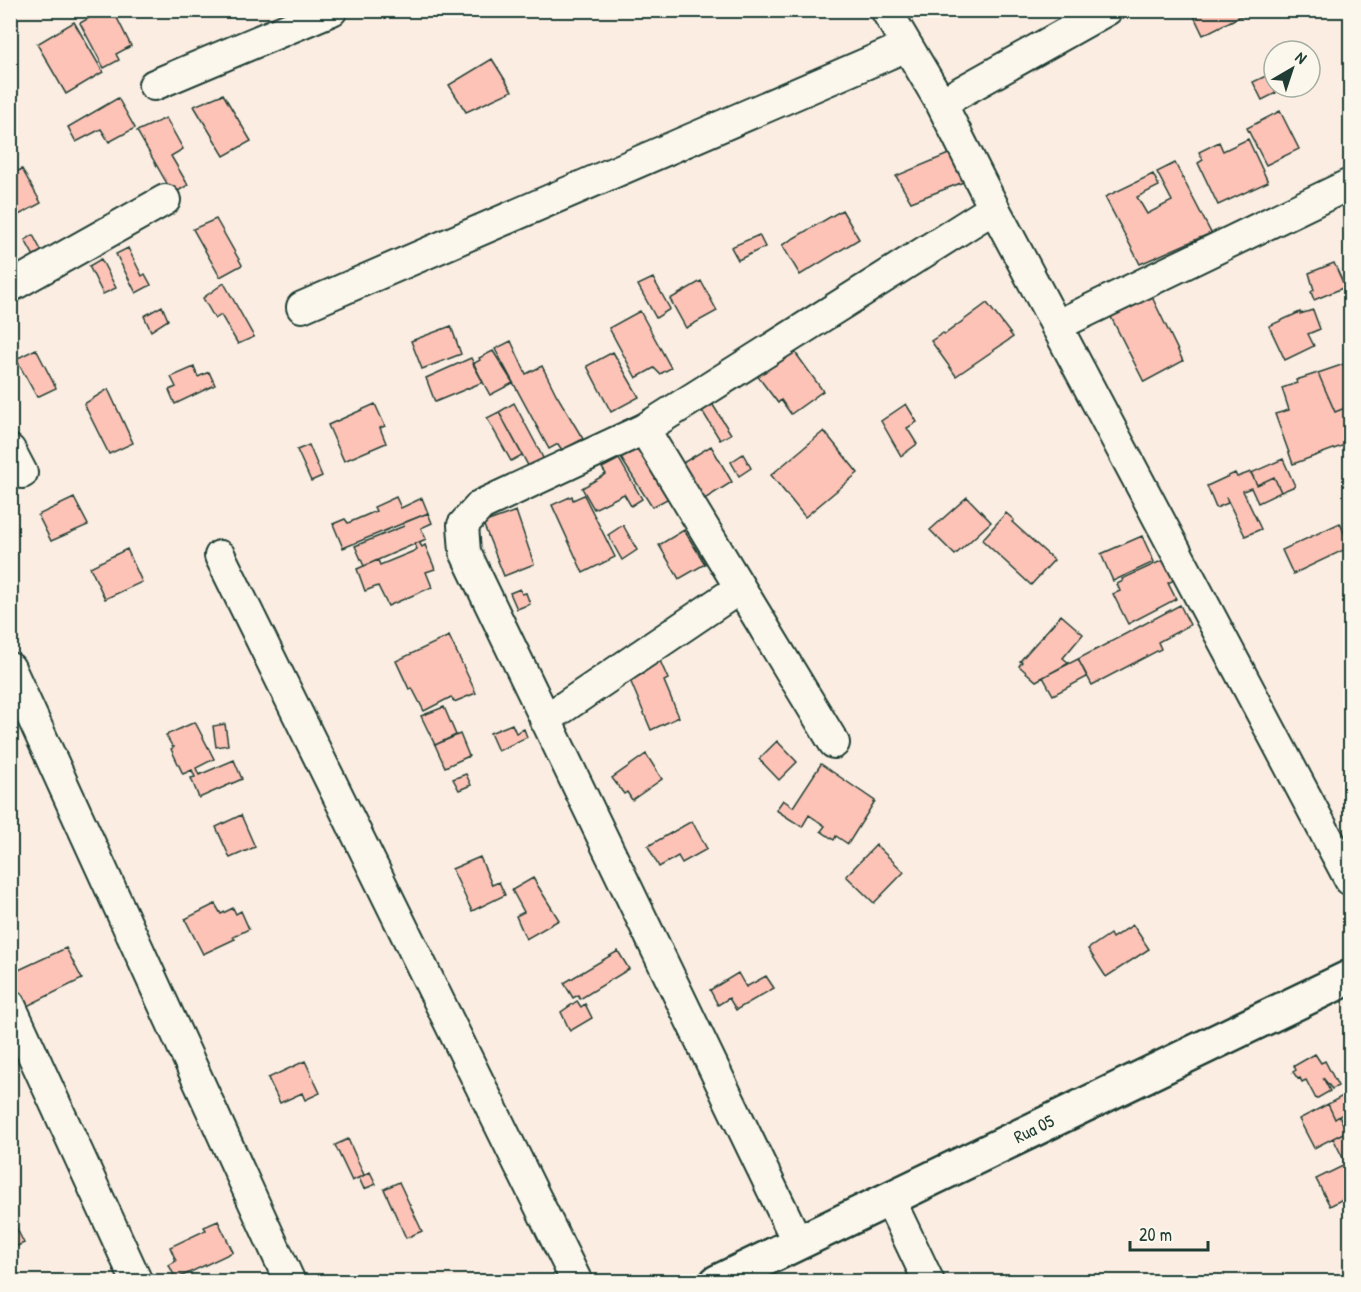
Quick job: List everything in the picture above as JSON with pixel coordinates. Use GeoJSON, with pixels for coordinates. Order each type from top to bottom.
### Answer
{"type":"FeatureCollection","features":[{"type":"Feature","properties":{"kind":"street"},"geometry":{"type":"LineString","coordinates":[[154,85],[332,10]]}},
{"type":"Feature","properties":{"kind":"street"},"geometry":{"type":"LineString","coordinates":[[886,10],[941,103],[1056,326],[1350,880]]}},
{"type":"Feature","properties":{"kind":"street"},"geometry":{"type":"LineString","coordinates":[[941,103],[1107,10]]}},
{"type":"Feature","properties":{"kind":"street"},"geometry":{"type":"LineString","coordinates":[[302,307],[907,46]]}},
{"type":"Feature","properties":{"kind":"street"},"geometry":{"type":"LineString","coordinates":[[1056,326],[1350,184]]}},
{"type":"Feature","properties":{"kind":"street"},"geometry":{"type":"LineString","coordinates":[[10,287],[165,200]]}},
{"type":"Feature","properties":{"kind":"street"},"geometry":{"type":"LineString","coordinates":[[798,1242],[544,720],[465,552],[464,525],[481,505],[644,429],[994,208]]}},
{"type":"Feature","properties":{"kind":"street"},"geometry":{"type":"LineString","coordinates":[[644,429],[834,743]]}},
{"type":"Feature","properties":{"kind":"street"},"geometry":{"type":"LineString","coordinates":[[220,556],[577,1281]]}},
{"type":"Feature","properties":{"kind":"street"},"geometry":{"type":"LineString","coordinates":[[544,720],[740,588]]}},
{"type":"Feature","properties":{"kind":"street"},"geometry":{"type":"LineString","coordinates":[[10,668],[290,1281]]}},
{"type":"Feature","properties":{"kind":"street","name":"Rua 05"},"geometry":{"type":"LineString","coordinates":[[717,1281],[1350,977]]}},
{"type":"Feature","properties":{"kind":"street"},"geometry":{"type":"LineString","coordinates":[[10,1005],[137,1281]]}},
{"type":"Feature","properties":{"kind":"street"},"geometry":{"type":"LineString","coordinates":[[889,1198],[929,1281]]}},
{"type":"Feature","properties":{"kind":"building"},"geometry":{"type":"Polygon","coordinates":[[[103,10],[113,10],[131,46],[116,54],[119,60],[104,68],[80,23],[103,10]]]}},
{"type":"Feature","properties":{"kind":"building"},"geometry":{"type":"Polygon","coordinates":[[[1191,10],[1253,10],[1203,35],[1191,10]]]}},
{"type":"Feature","properties":{"kind":"building"},"geometry":{"type":"Polygon","coordinates":[[[74,22],[103,72],[66,94],[37,44],[74,22]]]}},
{"type":"Feature","properties":{"kind":"building"},"geometry":{"type":"Polygon","coordinates":[[[492,59],[512,91],[466,112],[449,85],[492,59]]]}},
{"type":"Feature","properties":{"kind":"building"},"geometry":{"type":"Polygon","coordinates":[[[1262,78],[1262,99],[1264,99],[1262,100],[1253,82],[1262,78]]]}},
{"type":"Feature","properties":{"kind":"building"},"geometry":{"type":"Polygon","coordinates":[[[223,94],[251,141],[224,156],[194,106],[223,94]]]}},
{"type":"Feature","properties":{"kind":"building"},"geometry":{"type":"Polygon","coordinates":[[[118,98],[135,128],[109,142],[101,129],[76,142],[68,127],[118,98]]]}},
{"type":"Feature","properties":{"kind":"building"},"geometry":{"type":"Polygon","coordinates":[[[1280,111],[1299,149],[1266,165],[1247,128],[1280,111]]]}},
{"type":"Feature","properties":{"kind":"building"},"geometry":{"type":"Polygon","coordinates":[[[166,118],[183,149],[171,156],[188,185],[173,194],[137,131],[166,118]]]}},
{"type":"Feature","properties":{"kind":"building"},"geometry":{"type":"Polygon","coordinates":[[[1248,139],[1268,182],[1218,205],[1198,163],[1203,160],[1199,152],[1219,142],[1223,151],[1248,139]]]}},
{"type":"Feature","properties":{"kind":"building"},"geometry":{"type":"Polygon","coordinates":[[[951,153],[966,181],[911,202],[896,176],[951,153]]]}},
{"type":"Feature","properties":{"kind":"building"},"geometry":{"type":"Polygon","coordinates":[[[1175,163],[1211,233],[1140,264],[1105,197],[1153,174],[1159,186],[1137,197],[1147,214],[1172,201],[1157,172],[1175,163]]]}},
{"type":"Feature","properties":{"kind":"building"},"geometry":{"type":"Polygon","coordinates":[[[22,169],[41,203],[15,217],[10,208],[10,175],[22,169]]]}},
{"type":"Feature","properties":{"kind":"building"},"geometry":{"type":"Polygon","coordinates":[[[842,210],[859,239],[800,275],[782,245],[842,210]]]}},
{"type":"Feature","properties":{"kind":"building"},"geometry":{"type":"Polygon","coordinates":[[[216,219],[242,265],[220,277],[193,229],[216,219]]]}},
{"type":"Feature","properties":{"kind":"building"},"geometry":{"type":"Polygon","coordinates":[[[33,235],[43,254],[35,258],[25,240],[33,235]]]}},
{"type":"Feature","properties":{"kind":"building"},"geometry":{"type":"Polygon","coordinates":[[[759,235],[765,247],[738,260],[731,247],[759,235]]]}},
{"type":"Feature","properties":{"kind":"building"},"geometry":{"type":"Polygon","coordinates":[[[128,248],[142,276],[145,274],[151,285],[136,293],[116,254],[128,248]]]}},
{"type":"Feature","properties":{"kind":"building"},"geometry":{"type":"Polygon","coordinates":[[[101,259],[116,288],[103,294],[89,266],[101,259]]]}},
{"type":"Feature","properties":{"kind":"building"},"geometry":{"type":"Polygon","coordinates":[[[1334,263],[1345,287],[1314,300],[1311,292],[1314,290],[1309,273],[1334,263]]]}},
{"type":"Feature","properties":{"kind":"building"},"geometry":{"type":"Polygon","coordinates":[[[653,278],[670,309],[656,318],[638,285],[653,278]]]}},
{"type":"Feature","properties":{"kind":"building"},"geometry":{"type":"Polygon","coordinates":[[[701,281],[717,311],[686,328],[670,299],[701,281]]]}},
{"type":"Feature","properties":{"kind":"building"},"geometry":{"type":"Polygon","coordinates":[[[224,283],[254,337],[238,344],[221,315],[215,319],[203,298],[224,283]]]}},
{"type":"Feature","properties":{"kind":"building"},"geometry":{"type":"Polygon","coordinates":[[[1151,295],[1183,361],[1144,382],[1110,315],[1151,295]]]}},
{"type":"Feature","properties":{"kind":"building"},"geometry":{"type":"Polygon","coordinates":[[[987,303],[1013,337],[956,376],[931,341],[945,334],[987,303]]]}},
{"type":"Feature","properties":{"kind":"building"},"geometry":{"type":"Polygon","coordinates":[[[162,306],[168,320],[151,331],[144,316],[162,306]]]}},
{"type":"Feature","properties":{"kind":"building"},"geometry":{"type":"Polygon","coordinates":[[[1313,310],[1320,329],[1308,334],[1314,346],[1285,360],[1269,326],[1300,312],[1300,314],[1313,310]]]}},
{"type":"Feature","properties":{"kind":"building"},"geometry":{"type":"Polygon","coordinates":[[[640,311],[671,368],[660,374],[654,368],[636,378],[609,328],[640,311]]]}},
{"type":"Feature","properties":{"kind":"building"},"geometry":{"type":"Polygon","coordinates":[[[451,326],[461,354],[422,369],[411,341],[451,326]]]}},
{"type":"Feature","properties":{"kind":"building"},"geometry":{"type":"Polygon","coordinates":[[[511,341],[526,374],[542,366],[583,439],[562,450],[558,444],[549,449],[495,349],[511,341]]]}},
{"type":"Feature","properties":{"kind":"building"},"geometry":{"type":"Polygon","coordinates":[[[792,348],[823,391],[791,414],[781,400],[778,403],[756,374],[792,348]]]}},
{"type":"Feature","properties":{"kind":"building"},"geometry":{"type":"Polygon","coordinates":[[[36,349],[56,388],[37,397],[16,359],[36,349]]]}},
{"type":"Feature","properties":{"kind":"building"},"geometry":{"type":"Polygon","coordinates":[[[493,351],[513,383],[490,395],[473,364],[493,351]]]}},
{"type":"Feature","properties":{"kind":"building"},"geometry":{"type":"Polygon","coordinates":[[[613,352],[639,397],[611,412],[587,366],[613,352]]]}},
{"type":"Feature","properties":{"kind":"building"},"geometry":{"type":"Polygon","coordinates":[[[471,358],[483,382],[435,402],[426,378],[471,358]]]}},
{"type":"Feature","properties":{"kind":"building"},"geometry":{"type":"Polygon","coordinates":[[[1350,362],[1350,406],[1335,412],[1318,373],[1350,362]]]}},
{"type":"Feature","properties":{"kind":"building"},"geometry":{"type":"Polygon","coordinates":[[[194,367],[198,377],[209,372],[215,385],[175,404],[169,390],[176,387],[171,377],[194,367]]]}},
{"type":"Feature","properties":{"kind":"building"},"geometry":{"type":"Polygon","coordinates":[[[1318,373],[1335,412],[1350,406],[1350,443],[1293,464],[1275,414],[1289,410],[1282,388],[1297,383],[1296,380],[1318,373]]]}},
{"type":"Feature","properties":{"kind":"building"},"geometry":{"type":"Polygon","coordinates":[[[108,389],[133,443],[109,454],[84,404],[108,389]]]}},
{"type":"Feature","properties":{"kind":"building"},"geometry":{"type":"Polygon","coordinates":[[[711,402],[731,434],[720,440],[701,409],[711,402]]]}},
{"type":"Feature","properties":{"kind":"building"},"geometry":{"type":"Polygon","coordinates":[[[514,403],[546,464],[530,469],[499,412],[514,403]]]}},
{"type":"Feature","properties":{"kind":"building"},"geometry":{"type":"Polygon","coordinates":[[[375,404],[385,426],[380,428],[386,443],[344,461],[328,425],[375,404]]]}},
{"type":"Feature","properties":{"kind":"building"},"geometry":{"type":"Polygon","coordinates":[[[906,404],[917,422],[907,428],[917,444],[901,456],[881,421],[906,404]]]}},
{"type":"Feature","properties":{"kind":"building"},"geometry":{"type":"Polygon","coordinates":[[[499,412],[522,455],[511,461],[487,418],[499,412]]]}},
{"type":"Feature","properties":{"kind":"building"},"geometry":{"type":"Polygon","coordinates":[[[824,431],[858,473],[805,517],[771,475],[824,431]]]}},
{"type":"Feature","properties":{"kind":"building"},"geometry":{"type":"Polygon","coordinates":[[[309,445],[322,476],[311,481],[297,450],[309,445]]]}},
{"type":"Feature","properties":{"kind":"building"},"geometry":{"type":"Polygon","coordinates":[[[641,445],[671,497],[652,507],[619,455],[641,445]]]}},
{"type":"Feature","properties":{"kind":"building"},"geometry":{"type":"Polygon","coordinates":[[[711,446],[732,482],[703,500],[681,464],[711,446]]]}},
{"type":"Feature","properties":{"kind":"building"},"geometry":{"type":"Polygon","coordinates":[[[743,454],[751,468],[739,476],[731,462],[743,454]]]}},
{"type":"Feature","properties":{"kind":"building"},"geometry":{"type":"Polygon","coordinates":[[[619,459],[642,499],[631,506],[624,494],[594,509],[582,488],[606,474],[602,468],[619,459]]]}},
{"type":"Feature","properties":{"kind":"building"},"geometry":{"type":"Polygon","coordinates":[[[1283,459],[1295,486],[1281,492],[1274,477],[1257,485],[1251,473],[1283,459]]]}},
{"type":"Feature","properties":{"kind":"building"},"geometry":{"type":"Polygon","coordinates":[[[1251,472],[1257,485],[1274,477],[1281,492],[1258,503],[1251,488],[1243,491],[1261,529],[1245,536],[1226,497],[1228,503],[1216,508],[1207,486],[1235,473],[1237,477],[1251,472]]]}},
{"type":"Feature","properties":{"kind":"building"},"geometry":{"type":"Polygon","coordinates":[[[584,495],[615,557],[583,573],[552,505],[572,496],[573,500],[584,495]]]}},
{"type":"Feature","properties":{"kind":"building"},"geometry":{"type":"Polygon","coordinates":[[[396,497],[401,508],[422,498],[428,513],[343,548],[333,524],[345,519],[348,523],[376,511],[374,507],[396,497]]]}},
{"type":"Feature","properties":{"kind":"building"},"geometry":{"type":"Polygon","coordinates":[[[967,497],[991,522],[955,555],[930,530],[967,497]]]}},
{"type":"Feature","properties":{"kind":"building"},"geometry":{"type":"Polygon","coordinates":[[[74,498],[88,525],[51,541],[38,515],[74,498]]]}},
{"type":"Feature","properties":{"kind":"building"},"geometry":{"type":"Polygon","coordinates":[[[516,511],[534,564],[504,576],[483,523],[516,511]]]}},
{"type":"Feature","properties":{"kind":"building"},"geometry":{"type":"Polygon","coordinates":[[[428,513],[432,523],[421,528],[426,539],[364,566],[355,546],[404,526],[403,523],[428,513]]]}},
{"type":"Feature","properties":{"kind":"building"},"geometry":{"type":"Polygon","coordinates":[[[1006,513],[1014,520],[1012,522],[1054,560],[1031,585],[982,540],[1006,513]]]}},
{"type":"Feature","properties":{"kind":"building"},"geometry":{"type":"Polygon","coordinates":[[[1340,523],[1350,547],[1293,574],[1282,550],[1340,523]]]}},
{"type":"Feature","properties":{"kind":"building"},"geometry":{"type":"Polygon","coordinates":[[[623,525],[637,550],[622,560],[608,535],[623,525]]]}},
{"type":"Feature","properties":{"kind":"building"},"geometry":{"type":"Polygon","coordinates":[[[684,530],[705,564],[679,579],[659,545],[684,530]]]}},
{"type":"Feature","properties":{"kind":"building"},"geometry":{"type":"Polygon","coordinates":[[[1142,536],[1154,562],[1113,581],[1101,554],[1142,536]]]}},
{"type":"Feature","properties":{"kind":"building"},"geometry":{"type":"Polygon","coordinates":[[[419,542],[422,547],[425,545],[435,569],[426,572],[432,587],[388,606],[378,586],[365,591],[357,569],[378,560],[380,565],[414,551],[417,549],[415,544],[419,542]]]}},
{"type":"Feature","properties":{"kind":"building"},"geometry":{"type":"Polygon","coordinates":[[[127,549],[142,582],[105,599],[90,567],[127,549]]]}},
{"type":"Feature","properties":{"kind":"building"},"geometry":{"type":"Polygon","coordinates":[[[1172,556],[1180,572],[1172,576],[1174,580],[1168,583],[1176,599],[1128,624],[1113,594],[1120,591],[1117,584],[1123,581],[1122,579],[1172,556]]]}},
{"type":"Feature","properties":{"kind":"building"},"geometry":{"type":"Polygon","coordinates":[[[520,589],[522,594],[526,593],[530,604],[517,609],[510,593],[520,589]]]}},
{"type":"Feature","properties":{"kind":"building"},"geometry":{"type":"Polygon","coordinates":[[[1180,605],[1190,625],[1158,642],[1161,649],[1092,685],[1078,659],[1180,605]]]}},
{"type":"Feature","properties":{"kind":"building"},"geometry":{"type":"Polygon","coordinates":[[[1061,615],[1083,634],[1063,658],[1069,663],[1036,681],[1019,666],[1022,662],[1020,661],[1061,615]]]}},
{"type":"Feature","properties":{"kind":"building"},"geometry":{"type":"Polygon","coordinates":[[[449,636],[476,693],[454,702],[451,697],[424,711],[412,688],[409,689],[396,661],[449,636]]]}},
{"type":"Feature","properties":{"kind":"building"},"geometry":{"type":"Polygon","coordinates":[[[657,654],[668,679],[664,681],[679,717],[651,730],[630,680],[643,674],[638,663],[657,654]]]}},
{"type":"Feature","properties":{"kind":"building"},"geometry":{"type":"Polygon","coordinates":[[[1078,659],[1087,677],[1053,695],[1043,677],[1078,659]]]}},
{"type":"Feature","properties":{"kind":"building"},"geometry":{"type":"Polygon","coordinates":[[[444,707],[456,735],[435,745],[421,716],[444,707]]]}},
{"type":"Feature","properties":{"kind":"building"},"geometry":{"type":"Polygon","coordinates":[[[195,722],[214,759],[196,768],[199,775],[234,760],[242,779],[199,798],[191,778],[195,777],[192,770],[183,774],[171,749],[174,747],[166,735],[195,722]]]}},
{"type":"Feature","properties":{"kind":"building"},"geometry":{"type":"Polygon","coordinates":[[[225,724],[228,745],[216,747],[213,726],[225,724]]]}},
{"type":"Feature","properties":{"kind":"building"},"geometry":{"type":"Polygon","coordinates":[[[512,724],[516,733],[524,729],[527,737],[498,751],[490,733],[512,724]]]}},
{"type":"Feature","properties":{"kind":"building"},"geometry":{"type":"Polygon","coordinates":[[[460,734],[469,756],[445,767],[435,745],[460,734]]]}},
{"type":"Feature","properties":{"kind":"building"},"geometry":{"type":"Polygon","coordinates":[[[777,741],[797,762],[779,780],[759,759],[777,741]]]}},
{"type":"Feature","properties":{"kind":"building"},"geometry":{"type":"Polygon","coordinates":[[[646,754],[662,779],[632,800],[627,792],[624,794],[612,778],[646,754]]]}},
{"type":"Feature","properties":{"kind":"building"},"geometry":{"type":"Polygon","coordinates":[[[821,764],[875,801],[848,844],[836,836],[834,840],[821,831],[825,826],[809,815],[802,827],[776,810],[783,800],[793,807],[821,764]]]}},
{"type":"Feature","properties":{"kind":"building"},"geometry":{"type":"Polygon","coordinates":[[[466,774],[471,785],[459,790],[453,779],[466,774]]]}},
{"type":"Feature","properties":{"kind":"building"},"geometry":{"type":"Polygon","coordinates":[[[241,815],[255,847],[230,858],[216,827],[241,815]]]}},
{"type":"Feature","properties":{"kind":"building"},"geometry":{"type":"Polygon","coordinates":[[[692,821],[707,849],[682,863],[678,856],[659,867],[648,846],[692,821]]]}},
{"type":"Feature","properties":{"kind":"building"},"geometry":{"type":"Polygon","coordinates":[[[876,845],[904,872],[874,903],[846,876],[876,845]]]}},
{"type":"Feature","properties":{"kind":"building"},"geometry":{"type":"Polygon","coordinates":[[[480,857],[492,885],[499,882],[505,895],[472,911],[452,869],[480,857]]]}},
{"type":"Feature","properties":{"kind":"building"},"geometry":{"type":"Polygon","coordinates":[[[533,878],[559,920],[526,939],[516,916],[524,912],[512,890],[533,878]]]}},
{"type":"Feature","properties":{"kind":"building"},"geometry":{"type":"Polygon","coordinates":[[[215,904],[221,914],[233,908],[236,914],[241,911],[249,929],[233,937],[235,939],[203,954],[185,919],[215,904]]]}},
{"type":"Feature","properties":{"kind":"building"},"geometry":{"type":"Polygon","coordinates":[[[1133,925],[1149,949],[1106,977],[1088,949],[1110,934],[1112,938],[1133,925]]]}},
{"type":"Feature","properties":{"kind":"building"},"geometry":{"type":"Polygon","coordinates":[[[66,948],[82,979],[23,1008],[10,982],[10,974],[66,948]]]}},
{"type":"Feature","properties":{"kind":"building"},"geometry":{"type":"Polygon","coordinates":[[[618,951],[629,969],[580,999],[578,995],[573,998],[564,983],[618,951]]]}},
{"type":"Feature","properties":{"kind":"building"},"geometry":{"type":"Polygon","coordinates":[[[738,973],[746,987],[766,976],[774,988],[736,1010],[729,998],[718,1005],[710,990],[738,973]]]}},
{"type":"Feature","properties":{"kind":"building"},"geometry":{"type":"Polygon","coordinates":[[[577,1001],[581,1007],[585,1004],[592,1018],[570,1031],[561,1012],[577,1001]]]}},
{"type":"Feature","properties":{"kind":"building"},"geometry":{"type":"Polygon","coordinates":[[[1315,1054],[1321,1063],[1325,1061],[1338,1086],[1332,1089],[1323,1078],[1330,1091],[1316,1099],[1306,1080],[1302,1082],[1293,1072],[1296,1070],[1294,1066],[1315,1054]]]}},
{"type":"Feature","properties":{"kind":"building"},"geometry":{"type":"Polygon","coordinates":[[[305,1061],[320,1093],[305,1100],[302,1093],[280,1103],[268,1078],[305,1061]]]}},
{"type":"Feature","properties":{"kind":"building"},"geometry":{"type":"Polygon","coordinates":[[[1350,1092],[1350,1109],[1335,1119],[1328,1104],[1350,1092]]]}},
{"type":"Feature","properties":{"kind":"building"},"geometry":{"type":"Polygon","coordinates":[[[1328,1104],[1335,1119],[1339,1116],[1347,1131],[1314,1148],[1299,1119],[1328,1104]]]}},
{"type":"Feature","properties":{"kind":"building"},"geometry":{"type":"Polygon","coordinates":[[[1350,1130],[1350,1162],[1346,1164],[1333,1138],[1350,1130]]]}},
{"type":"Feature","properties":{"kind":"building"},"geometry":{"type":"Polygon","coordinates":[[[348,1139],[364,1175],[352,1181],[335,1145],[348,1139]]]}},
{"type":"Feature","properties":{"kind":"building"},"geometry":{"type":"Polygon","coordinates":[[[1349,1163],[1350,1195],[1330,1206],[1316,1179],[1349,1163]]]}},
{"type":"Feature","properties":{"kind":"building"},"geometry":{"type":"Polygon","coordinates":[[[370,1172],[376,1184],[364,1189],[359,1178],[370,1172]]]}},
{"type":"Feature","properties":{"kind":"building"},"geometry":{"type":"Polygon","coordinates":[[[399,1182],[422,1231],[406,1238],[384,1189],[399,1182]]]}},
{"type":"Feature","properties":{"kind":"building"},"geometry":{"type":"Polygon","coordinates":[[[10,1215],[24,1243],[10,1249],[10,1215]]]}},
{"type":"Feature","properties":{"kind":"building"},"geometry":{"type":"Polygon","coordinates":[[[218,1221],[233,1252],[176,1279],[169,1265],[176,1261],[170,1247],[206,1230],[204,1227],[218,1221]]]}}]}
